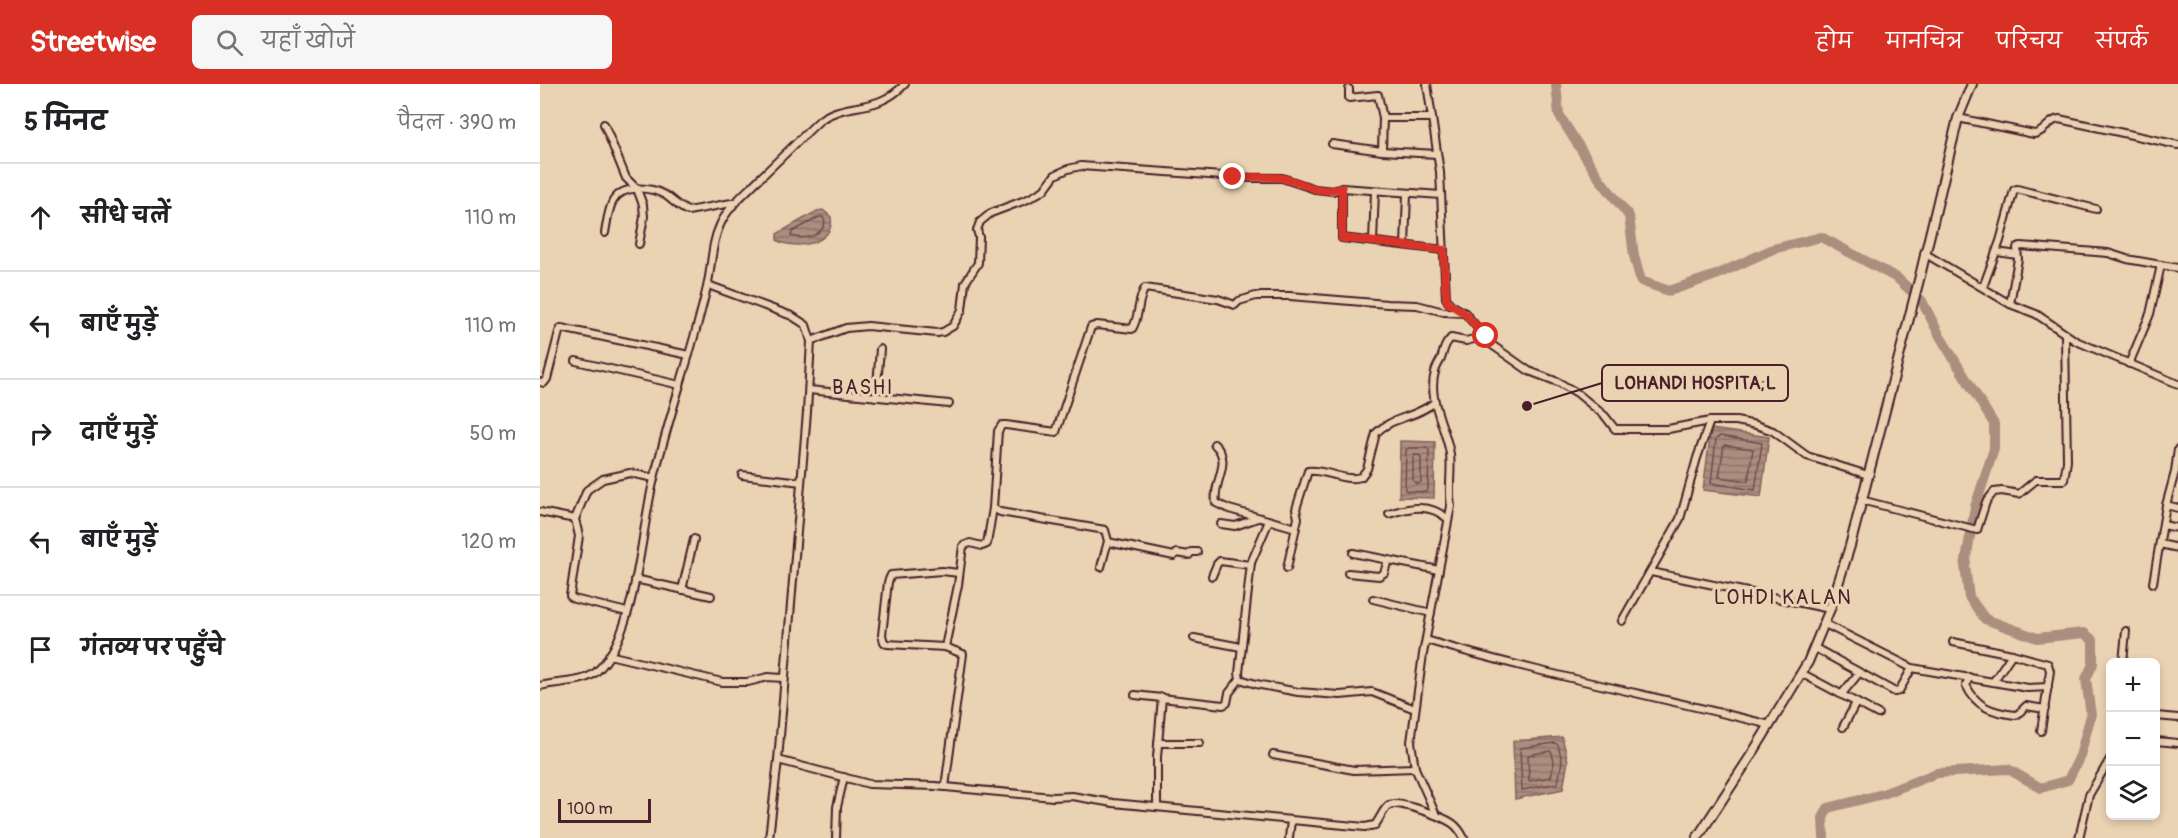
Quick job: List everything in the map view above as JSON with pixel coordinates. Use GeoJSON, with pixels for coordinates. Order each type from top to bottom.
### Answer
{"type":"FeatureCollection","features":[{"type":"Feature","properties":{"kind":"street"},"geometry":{"type":"LineString","coordinates":[[540,686],[586,678],[596,672],[609,656],[618,639],[635,579],[654,478],[708,285],[721,222],[737,202],[826,116],[879,103],[895,94],[905,84]]}},
{"type":"Feature","properties":{"kind":"street"},"geometry":{"type":"LineString","coordinates":[[1427,84],[1441,195],[1446,298],[1450,304],[1465,314],[1492,345],[1529,371],[1558,382],[1577,393],[1605,416],[1615,429],[1668,429],[1710,421],[1736,421],[1773,431],[1807,456],[1868,476]]}},
{"type":"Feature","properties":{"kind":"street"},"geometry":{"type":"LineString","coordinates":[[1697,837],[1770,725],[1815,648],[1825,624],[1844,566],[1868,476],[1958,118],[1972,84]]}},
{"type":"Feature","properties":{"kind":"street"},"geometry":{"type":"LineString","coordinates":[[1349,89],[1349,98],[1378,95],[1383,118],[1382,151]]}},
{"type":"Feature","properties":{"kind":"street"},"geometry":{"type":"LineString","coordinates":[[1383,118],[1431,118]]}},
{"type":"Feature","properties":{"kind":"street"},"geometry":{"type":"LineString","coordinates":[[1958,118],[2034,134],[2042,132],[2054,119],[2059,119],[2178,145]]}},
{"type":"Feature","properties":{"kind":"street"},"geometry":{"type":"LineString","coordinates":[[604,124],[621,160],[626,178],[637,189],[645,211],[639,244]]}},
{"type":"Feature","properties":{"kind":"street"},"geometry":{"type":"LineString","coordinates":[[1332,144],[1382,151],[1437,154]]}},
{"type":"Feature","properties":{"kind":"street"},"geometry":{"type":"LineString","coordinates":[[811,341],[857,326],[937,333],[948,330],[960,315],[965,283],[978,263],[979,237],[976,230],[980,222],[991,213],[1017,204],[1044,190],[1055,175],[1068,169],[1081,166],[1233,177],[1282,178],[1315,189],[1333,191],[1342,188],[1441,195]]}},
{"type":"Feature","properties":{"kind":"street"},"geometry":{"type":"LineString","coordinates":[[1342,188],[1342,238],[1444,250]]}},
{"type":"Feature","properties":{"kind":"street"},"geometry":{"type":"LineString","coordinates":[[605,233],[614,200],[621,193],[637,189],[658,192],[688,211],[737,202]]}},
{"type":"Feature","properties":{"kind":"street"},"geometry":{"type":"LineString","coordinates":[[1983,287],[1997,252],[2012,191],[2015,189],[2096,209]]}},
{"type":"Feature","properties":{"kind":"street"},"geometry":{"type":"LineString","coordinates":[[1373,241],[1375,191]]}},
{"type":"Feature","properties":{"kind":"street"},"geometry":{"type":"LineString","coordinates":[[1405,245],[1407,194]]}},
{"type":"Feature","properties":{"kind":"street"},"geometry":{"type":"LineString","coordinates":[[2010,304],[2018,259],[2017,248],[2026,246],[2108,253],[2127,259],[2178,268]]}},
{"type":"Feature","properties":{"kind":"street"},"geometry":{"type":"LineString","coordinates":[[1997,252],[2017,255]]}},
{"type":"Feature","properties":{"kind":"street"},"geometry":{"type":"LineString","coordinates":[[1924,253],[2010,304],[2036,314],[2065,335],[2178,384]]}},
{"type":"Feature","properties":{"kind":"street"},"geometry":{"type":"LineString","coordinates":[[2129,364],[2152,308],[2161,265]]}},
{"type":"Feature","properties":{"kind":"street"},"geometry":{"type":"LineString","coordinates":[[708,285],[792,316],[806,325],[811,341],[809,390],[783,678],[778,760],[769,838]]}},
{"type":"Feature","properties":{"kind":"street"},"geometry":{"type":"LineString","coordinates":[[945,646],[965,544],[982,546],[987,544],[993,507],[999,427],[1006,425],[1056,432],[1091,327],[1097,325],[1132,329],[1145,288],[1218,299],[1235,305],[1239,301],[1256,296],[1290,296],[1417,305],[1444,312],[1465,314]]}},
{"type":"Feature","properties":{"kind":"street"},"geometry":{"type":"LineString","coordinates":[[540,382],[544,383],[547,379],[561,328],[689,355]]}},
{"type":"Feature","properties":{"kind":"street"},"geometry":{"type":"LineString","coordinates":[[1861,500],[1974,529],[1979,527],[1986,502],[1994,492],[2020,494],[2036,480],[2061,482],[2064,479],[2067,461],[2065,335]]}},
{"type":"Feature","properties":{"kind":"street"},"geometry":{"type":"LineString","coordinates":[[1437,816],[1415,768],[1411,742],[1426,640],[1451,506],[1448,489],[1450,455],[1433,392],[1435,372],[1444,346],[1451,338],[1466,341],[1486,336]]}},
{"type":"Feature","properties":{"kind":"street"},"geometry":{"type":"LineString","coordinates":[[876,397],[880,349]]}},
{"type":"Feature","properties":{"kind":"street"},"geometry":{"type":"LineString","coordinates":[[576,361],[680,385]]}},
{"type":"Feature","properties":{"kind":"street"},"geometry":{"type":"LineString","coordinates":[[809,390],[949,404]]}},
{"type":"Feature","properties":{"kind":"street"},"geometry":{"type":"LineString","coordinates":[[1287,568],[1298,518],[1296,510],[1308,471],[1314,470],[1343,477],[1360,477],[1367,470],[1372,441],[1376,433],[1388,423],[1424,411],[1435,402]]}},
{"type":"Feature","properties":{"kind":"street"},"geometry":{"type":"LineString","coordinates":[[1622,621],[1683,512],[1697,458],[1710,421]]}},
{"type":"Feature","properties":{"kind":"street"},"geometry":{"type":"LineString","coordinates":[[1214,444],[1221,451],[1223,460],[1216,491],[1216,503],[1229,509],[1296,528]]}},
{"type":"Feature","properties":{"kind":"street"},"geometry":{"type":"LineString","coordinates":[[2153,583],[2166,505],[2174,489],[2178,449]]}},
{"type":"Feature","properties":{"kind":"street"},"geometry":{"type":"LineString","coordinates":[[627,612],[574,599],[570,596],[579,536],[575,519],[587,490],[598,482],[630,473],[654,478]]}},
{"type":"Feature","properties":{"kind":"street"},"geometry":{"type":"LineString","coordinates":[[742,475],[801,482]]}},
{"type":"Feature","properties":{"kind":"street"},"geometry":{"type":"LineString","coordinates":[[2166,505],[2178,508]]}},
{"type":"Feature","properties":{"kind":"street"},"geometry":{"type":"LineString","coordinates":[[993,507],[1000,512],[1105,531],[1108,542],[1101,567]]}},
{"type":"Feature","properties":{"kind":"street"},"geometry":{"type":"LineString","coordinates":[[1389,514],[1426,508],[1439,511],[1448,519]]}},
{"type":"Feature","properties":{"kind":"street"},"geometry":{"type":"LineString","coordinates":[[540,512],[575,519]]}},
{"type":"Feature","properties":{"kind":"street"},"geometry":{"type":"LineString","coordinates":[[1221,524],[1235,526],[1258,518]]}},
{"type":"Feature","properties":{"kind":"street"},"geometry":{"type":"LineString","coordinates":[[1135,694],[1223,705],[1227,703],[1229,693],[1240,679],[1251,563],[1269,521]]}},
{"type":"Feature","properties":{"kind":"street"},"geometry":{"type":"LineString","coordinates":[[2163,525],[2178,528]]}},
{"type":"Feature","properties":{"kind":"street"},"geometry":{"type":"LineString","coordinates":[[682,590],[694,539]]}},
{"type":"Feature","properties":{"kind":"street"},"geometry":{"type":"LineString","coordinates":[[1108,542],[1174,556],[1178,553],[1186,555],[1197,552]]}},
{"type":"Feature","properties":{"kind":"street"},"geometry":{"type":"LineString","coordinates":[[2160,544],[2178,548]]}},
{"type":"Feature","properties":{"kind":"street"},"geometry":{"type":"LineString","coordinates":[[1353,553],[1438,570]]}},
{"type":"Feature","properties":{"kind":"street"},"geometry":{"type":"LineString","coordinates":[[1212,576],[1216,564],[1220,561],[1246,566],[1251,563]]}},
{"type":"Feature","properties":{"kind":"street"},"geometry":{"type":"LineString","coordinates":[[1348,573],[1379,576],[1384,573],[1388,561]]}},
{"type":"Feature","properties":{"kind":"street"},"geometry":{"type":"LineString","coordinates":[[945,787],[963,658],[961,651],[945,646],[892,645],[884,642],[882,635],[888,582],[891,576],[942,571],[960,573]]}},
{"type":"Feature","properties":{"kind":"street"},"geometry":{"type":"LineString","coordinates":[[1651,572],[1830,609]]}},
{"type":"Feature","properties":{"kind":"street"},"geometry":{"type":"LineString","coordinates":[[635,579],[711,596]]}},
{"type":"Feature","properties":{"kind":"street"},"geometry":{"type":"LineString","coordinates":[[1373,600],[1431,613]]}},
{"type":"Feature","properties":{"kind":"street"},"geometry":{"type":"LineString","coordinates":[[1825,624],[1912,668],[2028,688],[2048,687]]}},
{"type":"Feature","properties":{"kind":"street"},"geometry":{"type":"LineString","coordinates":[[2123,658],[2126,631]]}},
{"type":"Feature","properties":{"kind":"street"},"geometry":{"type":"LineString","coordinates":[[1194,638],[1242,647]]}},
{"type":"Feature","properties":{"kind":"street"},"geometry":{"type":"LineString","coordinates":[[1426,640],[1517,667],[1635,692],[1770,725]]}},
{"type":"Feature","properties":{"kind":"street"},"geometry":{"type":"LineString","coordinates":[[1953,642],[2048,664],[2050,671],[2042,731]]}},
{"type":"Feature","properties":{"kind":"street"},"geometry":{"type":"LineString","coordinates":[[1815,648],[1897,692],[1912,668]]}},
{"type":"Feature","properties":{"kind":"street"},"geometry":{"type":"LineString","coordinates":[[1993,681],[2012,654]]}},
{"type":"Feature","properties":{"kind":"street"},"geometry":{"type":"LineString","coordinates":[[609,656],[729,682],[748,682],[768,677],[783,678]]}},
{"type":"Feature","properties":{"kind":"street"},"geometry":{"type":"LineString","coordinates":[[1801,673],[1878,714]]}},
{"type":"Feature","properties":{"kind":"street"},"geometry":{"type":"LineString","coordinates":[[1841,695],[1859,673]]}},
{"type":"Feature","properties":{"kind":"street"},"geometry":{"type":"LineString","coordinates":[[1969,677],[1966,687],[1980,704],[1991,712],[2014,715],[2026,706],[2045,709]]}},
{"type":"Feature","properties":{"kind":"street"},"geometry":{"type":"LineString","coordinates":[[1240,679],[1298,692],[1340,695],[1372,692],[1415,709]]}},
{"type":"Feature","properties":{"kind":"street"},"geometry":{"type":"LineString","coordinates":[[1157,807],[1158,743],[1162,697]]}},
{"type":"Feature","properties":{"kind":"street"},"geometry":{"type":"LineString","coordinates":[[1843,727],[1856,703]]}},
{"type":"Feature","properties":{"kind":"street"},"geometry":{"type":"LineString","coordinates":[[2160,716],[2178,718]]}},
{"type":"Feature","properties":{"kind":"street"},"geometry":{"type":"LineString","coordinates":[[2160,741],[2178,743]]}},
{"type":"Feature","properties":{"kind":"street"},"geometry":{"type":"LineString","coordinates":[[1158,743],[1200,743]]}},
{"type":"Feature","properties":{"kind":"street"},"geometry":{"type":"LineString","coordinates":[[1273,755],[1354,770],[1415,768]]}},
{"type":"Feature","properties":{"kind":"street"},"geometry":{"type":"LineString","coordinates":[[778,760],[882,786],[945,787],[1053,797],[1072,796],[1113,803],[1371,827],[1379,821],[1386,808],[1394,804],[1450,821],[1464,838]]}},
{"type":"Feature","properties":{"kind":"street"},"geometry":{"type":"LineString","coordinates":[[2079,838],[2089,795],[2106,766]]}},
{"type":"Feature","properties":{"kind":"street"},"geometry":{"type":"LineString","coordinates":[[836,838],[837,807],[844,777]]}},
{"type":"Feature","properties":{"kind":"street"},"geometry":{"type":"LineString","coordinates":[[1289,838],[1291,820]]}},
{"type":"Feature","properties":{"kind":"water"},"geometry":{"type":"Polygon","coordinates":[[[823,210],[831,217],[831,226],[821,239],[803,245],[793,245],[777,240],[777,234],[817,211],[823,210]]]}},
{"type":"Feature","properties":{"kind":"water"},"geometry":{"type":"Polygon","coordinates":[[[1711,429],[1769,437],[1761,497],[1703,490],[1711,429]]]}},
{"type":"Feature","properties":{"kind":"water"},"geometry":{"type":"Polygon","coordinates":[[[1400,441],[1435,442],[1434,498],[1399,497],[1400,441]]]}},
{"type":"Feature","properties":{"kind":"water"},"geometry":{"type":"Polygon","coordinates":[[[1562,737],[1568,761],[1563,789],[1515,799],[1513,741],[1562,737]]]}},
{"type":"Feature","properties":{"kind":"waterway"},"geometry":{"type":"LineString","coordinates":[[1556,84],[1559,115],[1599,178],[1629,216],[1634,256],[1641,281],[1669,291],[1716,275],[1773,249],[1821,237],[1897,278],[1922,301],[1941,338],[1994,424],[1994,449],[1975,507],[1965,566],[1969,597],[1985,619],[2037,638],[2084,633],[2093,640],[2093,664],[2086,679],[2091,715],[2080,756],[2068,780],[2041,788],[2008,769],[1937,773],[1883,794],[1828,808],[1823,818],[1824,838]]}},
{"type":"Feature","properties":{"kind":"place","name":"LOHANDI HOSPITA;L"},"geometry":{"type":"Point","coordinates":[1527,406]}},
{"type":"Feature","properties":{"kind":"district","name":"BASHI"},"geometry":{"type":"Point","coordinates":[863,387]}},
{"type":"Feature","properties":{"kind":"district","name":"LOHDI KALAN"},"geometry":{"type":"Point","coordinates":[1783,597]}},
{"type":"Feature","properties":{"kind":"route"},"geometry":{"type":"LineString","coordinates":[[1233,177],[1282,178],[1315,189],[1333,191],[1342,188],[1342,238],[1444,250],[1447,302],[1465,314],[1486,336]]}}]}
